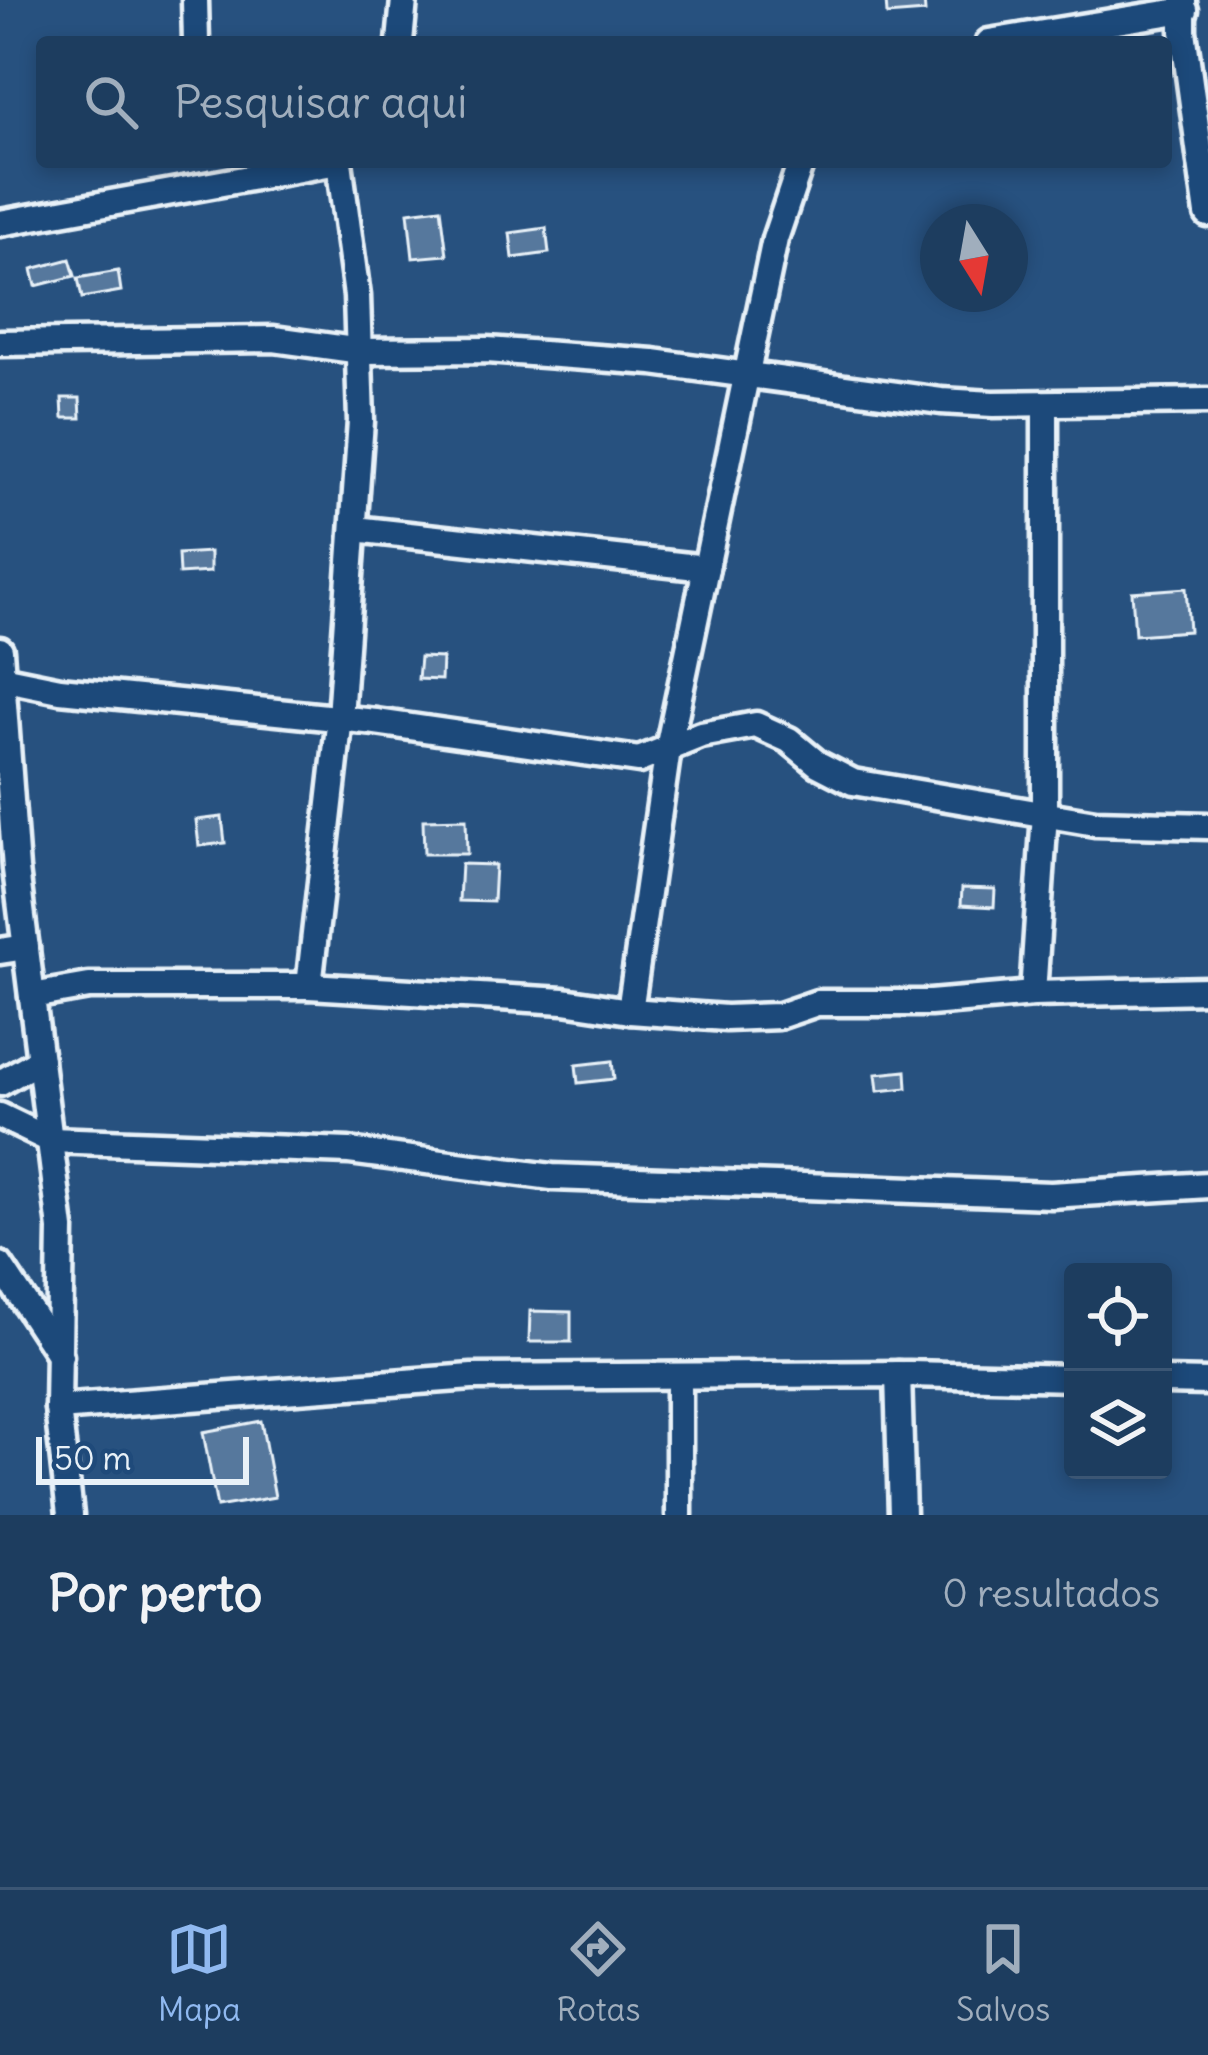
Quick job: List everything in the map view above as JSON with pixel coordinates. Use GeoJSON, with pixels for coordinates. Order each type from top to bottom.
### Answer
{"type":"FeatureCollection","features":[{"type":"Feature","properties":{"kind":"street"},"geometry":{"type":"LineString","coordinates":[[195,0],[196,36]]}},
{"type":"Feature","properties":{"kind":"street"},"geometry":{"type":"LineString","coordinates":[[401,36],[404,0]]}},
{"type":"Feature","properties":{"kind":"street"},"geometry":{"type":"LineString","coordinates":[[1039,36],[1190,18],[1208,214]]}},
{"type":"Feature","properties":{"kind":"street"},"geometry":{"type":"LineString","coordinates":[[0,223],[198,174],[268,168]]}},
{"type":"Feature","properties":{"kind":"street"},"geometry":{"type":"LineString","coordinates":[[309,986],[340,717],[355,529],[361,351],[340,168]]}},
{"type":"Feature","properties":{"kind":"street"},"geometry":{"type":"LineString","coordinates":[[630,1011],[668,749],[775,238],[799,168]]}},
{"type":"Feature","properties":{"kind":"street"},"geometry":{"type":"LineString","coordinates":[[0,343],[274,339],[361,351],[487,350],[653,362],[919,399],[1045,404],[1208,401]]}},
{"type":"Feature","properties":{"kind":"street"},"geometry":{"type":"LineString","coordinates":[[1033,994],[1045,813],[1045,404]]}},
{"type":"Feature","properties":{"kind":"street"},"geometry":{"type":"LineString","coordinates":[[355,529],[706,568]]}},
{"type":"Feature","properties":{"kind":"street"},"geometry":{"type":"LineString","coordinates":[[0,650],[26,946],[61,1229],[58,1408],[70,1515]]}},
{"type":"Feature","properties":{"kind":"street"},"geometry":{"type":"LineString","coordinates":[[2,678],[60,690],[340,717],[639,760],[731,727],[756,725],[789,740],[818,764],[853,782],[1095,823],[1208,826]]}},
{"type":"Feature","properties":{"kind":"street"},"geometry":{"type":"LineString","coordinates":[[0,951],[26,946]]}},
{"type":"Feature","properties":{"kind":"street"},"geometry":{"type":"LineString","coordinates":[[32,997],[89,986],[309,986],[564,1001],[726,1018],[778,1016],[817,1003],[930,1003],[1033,994],[1208,990]]}},
{"type":"Feature","properties":{"kind":"street"},"geometry":{"type":"LineString","coordinates":[[0,1083],[40,1060]]}},
{"type":"Feature","properties":{"kind":"street"},"geometry":{"type":"LineString","coordinates":[[0,1116],[50,1140],[349,1151],[551,1177],[1051,1195],[1208,1186]]}},
{"type":"Feature","properties":{"kind":"street"},"geometry":{"type":"LineString","coordinates":[[0,1264],[60,1356]]}},
{"type":"Feature","properties":{"kind":"street"},"geometry":{"type":"LineString","coordinates":[[58,1408],[472,1378],[898,1374],[1064,1378]]}},
{"type":"Feature","properties":{"kind":"street"},"geometry":{"type":"LineString","coordinates":[[898,1374],[902,1515]]}},
{"type":"Feature","properties":{"kind":"street"},"geometry":{"type":"LineString","coordinates":[[679,1376],[679,1515]]}},
{"type":"Feature","properties":{"kind":"street"},"geometry":{"type":"LineString","coordinates":[[1172,1381],[1208,1382]]}},
{"type":"Feature","properties":{"kind":"building"},"geometry":{"type":"Polygon","coordinates":[[[886,0],[924,0],[925,12],[887,15],[886,0]]]}},
{"type":"Feature","properties":{"kind":"building"},"geometry":{"type":"Polygon","coordinates":[[[441,208],[447,255],[413,258],[408,212],[441,208]]]}},
{"type":"Feature","properties":{"kind":"building"},"geometry":{"type":"Polygon","coordinates":[[[546,228],[549,253],[513,258],[510,233],[546,228]]]}},
{"type":"Feature","properties":{"kind":"building"},"geometry":{"type":"Polygon","coordinates":[[[70,259],[75,276],[36,286],[32,269],[70,259]]]}},
{"type":"Feature","properties":{"kind":"building"},"geometry":{"type":"Polygon","coordinates":[[[118,271],[121,291],[82,298],[78,278],[118,271]]]}},
{"type":"Feature","properties":{"kind":"building"},"geometry":{"type":"Polygon","coordinates":[[[62,398],[80,398],[81,418],[63,418],[62,398]]]}},
{"type":"Feature","properties":{"kind":"building"},"geometry":{"type":"Polygon","coordinates":[[[210,552],[210,572],[179,574],[178,554],[210,552]]]}},
{"type":"Feature","properties":{"kind":"building"},"geometry":{"type":"Polygon","coordinates":[[[1186,588],[1189,631],[1135,635],[1132,592],[1186,588]]]}},
{"type":"Feature","properties":{"kind":"building"},"geometry":{"type":"Polygon","coordinates":[[[420,657],[442,658],[441,680],[418,679],[420,657]]]}},
{"type":"Feature","properties":{"kind":"building"},"geometry":{"type":"Polygon","coordinates":[[[222,817],[225,843],[199,846],[196,820],[222,817]]]}},
{"type":"Feature","properties":{"kind":"building"},"geometry":{"type":"Polygon","coordinates":[[[466,819],[467,854],[424,854],[423,820],[466,819]]]}},
{"type":"Feature","properties":{"kind":"building"},"geometry":{"type":"Polygon","coordinates":[[[461,864],[495,865],[493,902],[459,901],[461,864]]]}},
{"type":"Feature","properties":{"kind":"building"},"geometry":{"type":"Polygon","coordinates":[[[962,888],[995,889],[994,907],[961,905],[962,888]]]}},
{"type":"Feature","properties":{"kind":"building"},"geometry":{"type":"Polygon","coordinates":[[[612,1061],[614,1079],[578,1083],[576,1065],[612,1061]]]}},
{"type":"Feature","properties":{"kind":"building"},"geometry":{"type":"Polygon","coordinates":[[[906,1071],[907,1088],[878,1091],[876,1074],[906,1071]]]}},
{"type":"Feature","properties":{"kind":"building"},"geometry":{"type":"Polygon","coordinates":[[[530,1311],[571,1312],[571,1342],[529,1342],[530,1311]]]}},
{"type":"Feature","properties":{"kind":"building"},"geometry":{"type":"Polygon","coordinates":[[[261,1421],[275,1497],[217,1507],[203,1432],[261,1421]]]}}]}
